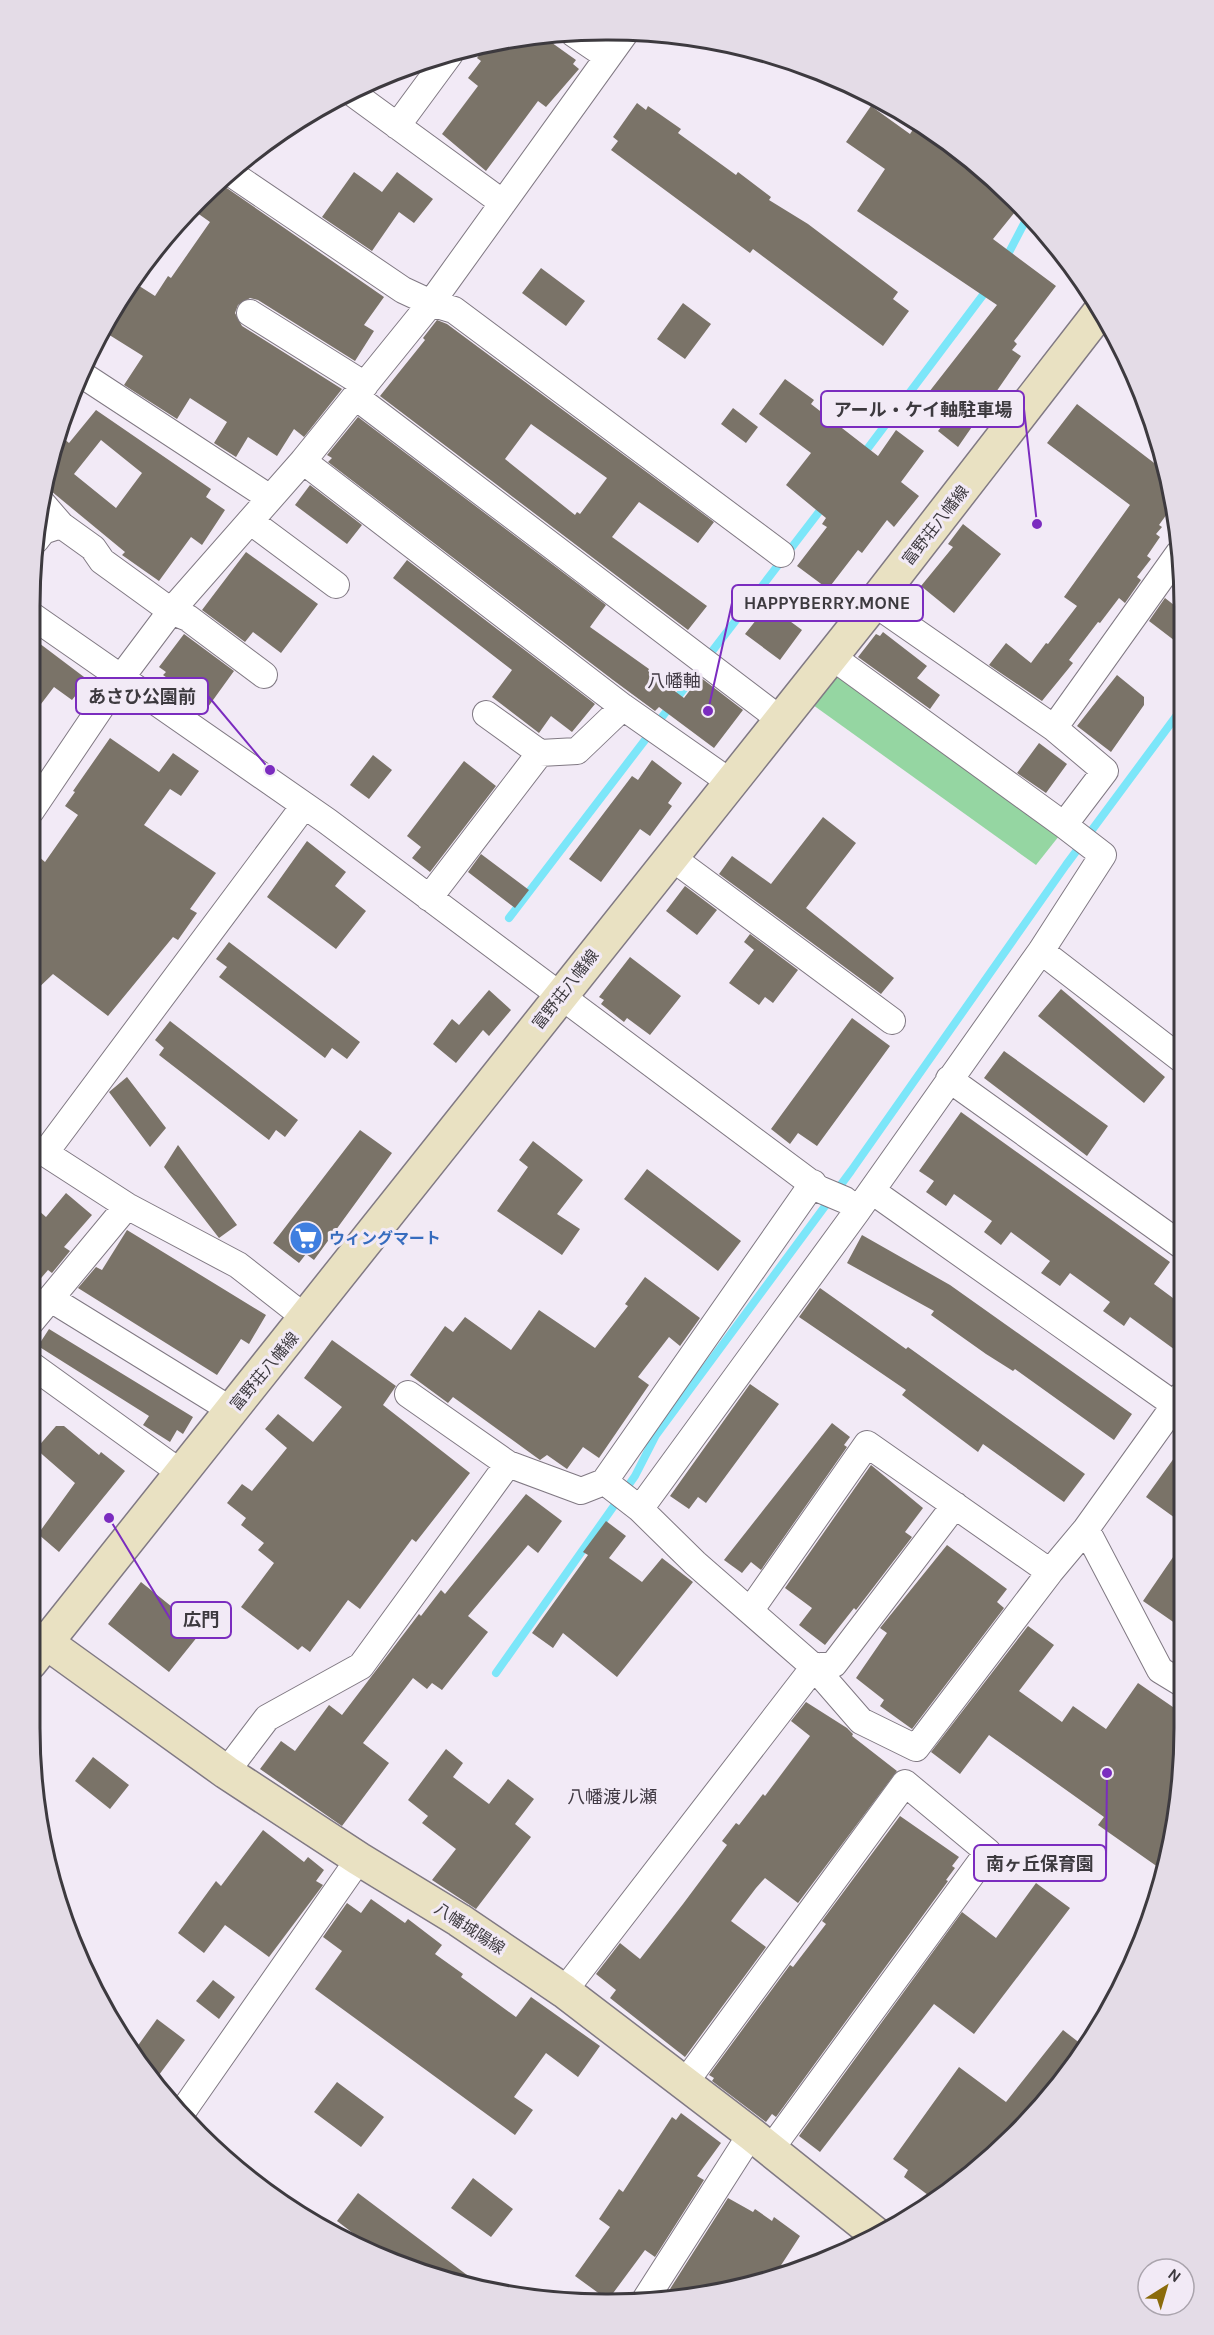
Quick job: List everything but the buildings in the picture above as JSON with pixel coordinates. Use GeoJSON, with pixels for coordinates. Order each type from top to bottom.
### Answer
{"type":"FeatureCollection","features":[{"type":"Feature","properties":{"kind":"main road","name":"富野荘八幡線"},"geometry":{"type":"LineString","coordinates":[[40,1640],[307,1319],[559,997],[874,603],[1095,318]]}},
{"type":"Feature","properties":{"kind":"main road","name":"八幡城陽線"},"geometry":{"type":"LineString","coordinates":[[40,1648],[225,1772],[359,1859],[459,1920],[564,1991],[761,2142],[870,2230]]}},
{"type":"Feature","properties":{"kind":"street"},"geometry":{"type":"LineString","coordinates":[[585,41],[608,57]]}},
{"type":"Feature","properties":{"kind":"street"},"geometry":{"type":"LineString","coordinates":[[40,798],[120,679],[171,611],[303,461],[431,303],[620,41]]}},
{"type":"Feature","properties":{"kind":"street"},"geometry":{"type":"LineString","coordinates":[[397,126],[441,66]]}},
{"type":"Feature","properties":{"kind":"street"},"geometry":{"type":"LineString","coordinates":[[358,98],[503,203]]}},
{"type":"Feature","properties":{"kind":"street"},"geometry":{"type":"LineString","coordinates":[[237,178],[404,290],[431,303],[454,310],[781,554]]}},
{"type":"Feature","properties":{"kind":"street"},"geometry":{"type":"LineString","coordinates":[[250,313],[361,391],[781,720]]}},
{"type":"Feature","properties":{"kind":"street"},"geometry":{"type":"LineString","coordinates":[[89,379],[270,498]]}},
{"type":"Feature","properties":{"kind":"street"},"geometry":{"type":"LineString","coordinates":[[303,461],[623,707],[730,782]]}},
{"type":"Feature","properties":{"kind":"street"},"geometry":{"type":"LineString","coordinates":[[49,511],[61,525],[93,548],[102,561],[171,611],[188,618],[264,675]]}},
{"type":"Feature","properties":{"kind":"street"},"geometry":{"type":"LineString","coordinates":[[250,521],[336,585]]}},
{"type":"Feature","properties":{"kind":"street"},"geometry":{"type":"LineString","coordinates":[[45,530],[61,525]]}},
{"type":"Feature","properties":{"kind":"street"},"geometry":{"type":"LineString","coordinates":[[1054,728],[1171,564]]}},
{"type":"Feature","properties":{"kind":"street"},"geometry":{"type":"LineString","coordinates":[[874,603],[1054,728],[1105,771],[1078,836]]}},
{"type":"Feature","properties":{"kind":"street"},"geometry":{"type":"LineString","coordinates":[[40,621],[304,806],[816,1186],[858,1201],[1174,1400]]}},
{"type":"Feature","properties":{"kind":"street"},"geometry":{"type":"LineString","coordinates":[[620,1494],[858,1201],[1041,951],[1103,855],[831,657]]}},
{"type":"Feature","properties":{"kind":"street"},"geometry":{"type":"LineString","coordinates":[[486,714],[540,753],[577,751],[623,707]]}},
{"type":"Feature","properties":{"kind":"street"},"geometry":{"type":"LineString","coordinates":[[429,898],[540,753]]}},
{"type":"Feature","properties":{"kind":"street"},"geometry":{"type":"LineString","coordinates":[[40,1158],[304,806]]}},
{"type":"Feature","properties":{"kind":"street"},"geometry":{"type":"LineString","coordinates":[[671,857],[892,1021]]}},
{"type":"Feature","properties":{"kind":"street"},"geometry":{"type":"LineString","coordinates":[[1041,951],[1174,1054]]}},
{"type":"Feature","properties":{"kind":"street"},"geometry":{"type":"LineString","coordinates":[[949,1079],[1174,1240]]}},
{"type":"Feature","properties":{"kind":"street"},"geometry":{"type":"LineString","coordinates":[[40,1162],[238,1265],[307,1319]]}},
{"type":"Feature","properties":{"kind":"street"},"geometry":{"type":"LineString","coordinates":[[620,1494],[816,1186]]}},
{"type":"Feature","properties":{"kind":"street"},"geometry":{"type":"LineString","coordinates":[[40,1312],[127,1206]]}},
{"type":"Feature","properties":{"kind":"street"},"geometry":{"type":"LineString","coordinates":[[51,1299],[231,1410]]}},
{"type":"Feature","properties":{"kind":"street"},"geometry":{"type":"LineString","coordinates":[[40,1371],[181,1473]]}},
{"type":"Feature","properties":{"kind":"street"},"geometry":{"type":"LineString","coordinates":[[408,1394],[508,1464],[581,1491],[620,1494],[814,1667],[861,1720],[916,1748],[1050,1572],[1086,1529],[1174,1410]]}},
{"type":"Feature","properties":{"kind":"street"},"geometry":{"type":"LineString","coordinates":[[750,1611],[867,1444],[1050,1572]]}},
{"type":"Feature","properties":{"kind":"street"},"geometry":{"type":"LineString","coordinates":[[225,1772],[267,1718],[361,1666],[508,1464]]}},
{"type":"Feature","properties":{"kind":"street"},"geometry":{"type":"LineString","coordinates":[[564,1991],[814,1667],[834,1664],[955,1506]]}},
{"type":"Feature","properties":{"kind":"street"},"geometry":{"type":"LineString","coordinates":[[1086,1529],[1160,1670],[1174,1679]]}},
{"type":"Feature","properties":{"kind":"street"},"geometry":{"type":"LineString","coordinates":[[651,2292],[761,2142],[988,1852],[905,1783],[684,2084]]}},
{"type":"Feature","properties":{"kind":"street"},"geometry":{"type":"LineString","coordinates":[[186,2107],[359,1859]]}},
{"type":"Feature","properties":{"kind":"green space"},"geometry":{"type":"Polygon","coordinates":[[[836,673],[1059,836],[1036,865],[813,705],[836,673]]]}},
{"type":"Feature","properties":{"kind":"waterway"},"geometry":{"type":"LineString","coordinates":[[1005,260],[1024,223]]}},
{"type":"Feature","properties":{"kind":"waterway"},"geometry":{"type":"LineString","coordinates":[[862,456],[989,287]]}},
{"type":"Feature","properties":{"kind":"waterway"},"geometry":{"type":"LineString","coordinates":[[710,654],[825,504]]}},
{"type":"Feature","properties":{"kind":"waterway"},"geometry":{"type":"LineString","coordinates":[[658,722],[695,675]]}},
{"type":"Feature","properties":{"kind":"waterway"},"geometry":{"type":"LineString","coordinates":[[496,1673],[635,1476],[656,1435],[851,1171],[1066,865],[1174,719]]}},
{"type":"Feature","properties":{"kind":"waterway"},"geometry":{"type":"LineString","coordinates":[[509,918],[645,740]]}},
{"type":"Feature","properties":{"kind":"place","name":"アール・ケイ軸駐車場"},"geometry":{"type":"Point","coordinates":[1037,524]}},
{"type":"Feature","properties":{"kind":"place","name":"HAPPYBERRY.MONE"},"geometry":{"type":"Point","coordinates":[708,711]}},
{"type":"Feature","properties":{"kind":"place","name":"あさひ公園前"},"geometry":{"type":"Point","coordinates":[270,770]}},
{"type":"Feature","properties":{"kind":"place","name":"ウィングマート"},"geometry":{"type":"Point","coordinates":[306,1238]}},
{"type":"Feature","properties":{"kind":"place","name":"広門"},"geometry":{"type":"Point","coordinates":[109,1518]}},
{"type":"Feature","properties":{"kind":"place","name":"南ヶ丘保育園"},"geometry":{"type":"Point","coordinates":[1107,1773]}},
{"type":"Feature","properties":{"kind":"district","name":"八幡軸"},"geometry":{"type":"Point","coordinates":[674,681]}},
{"type":"Feature","properties":{"kind":"district","name":"八幡渡ル瀬"},"geometry":{"type":"Point","coordinates":[612,1797]}}]}
